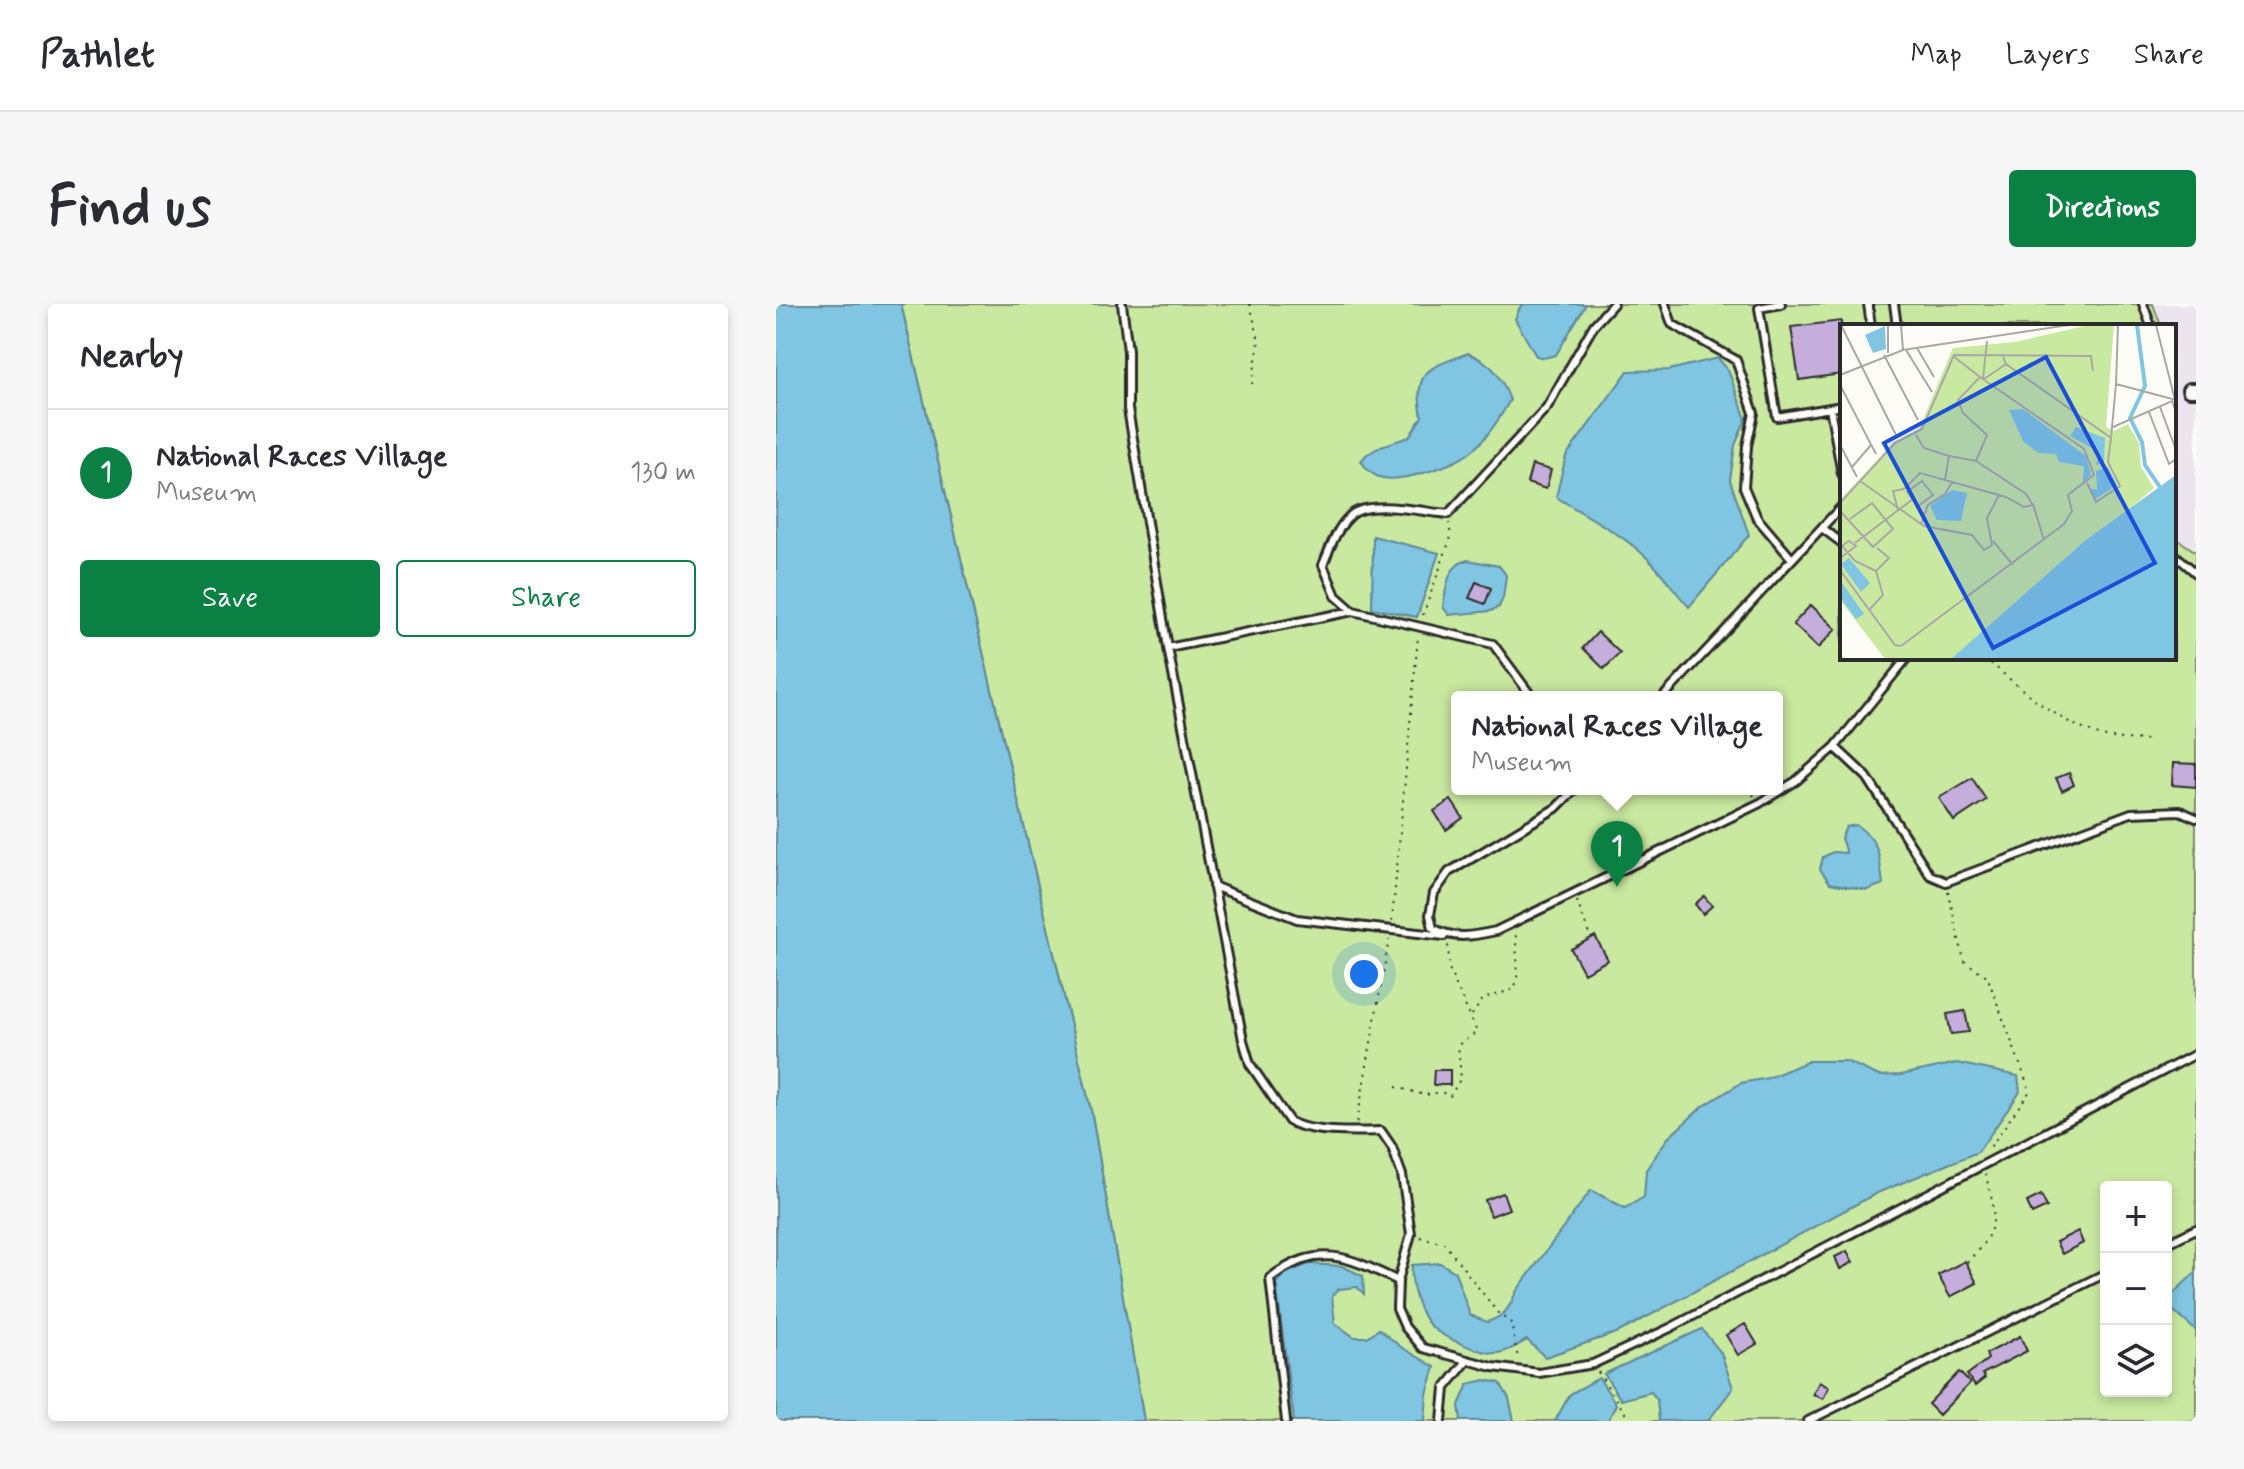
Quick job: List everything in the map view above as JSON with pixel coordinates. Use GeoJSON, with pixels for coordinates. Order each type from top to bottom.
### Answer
{"type":"FeatureCollection","features":[{"type":"Feature","properties":{"kind":"lane"},"geometry":{"type":"LineString","coordinates":[[1122,304],[1128,351],[1128,409],[1168,648],[1243,1040],[1250,1064],[1289,1121],[1299,1127],[1381,1131],[1392,1147],[1402,1175],[1411,1234],[1398,1281],[1397,1309],[1405,1327],[1423,1348],[1467,1361],[1539,1373],[1593,1364],[1670,1328],[2196,1054]]}},
{"type":"Feature","properties":{"kind":"lane"},"geometry":{"type":"LineString","coordinates":[[1353,611],[1336,596],[1323,565],[1334,537],[1352,514],[1382,505],[1448,514],[1547,407],[1594,325],[1613,304]]}},
{"type":"Feature","properties":{"kind":"lane"},"geometry":{"type":"LineString","coordinates":[[1665,304],[1672,324],[1736,360],[1754,413],[1747,446],[1744,487],[1757,518],[1792,559]]}},
{"type":"Feature","properties":{"kind":"lane"},"geometry":{"type":"LineString","coordinates":[[1781,304],[1759,308],[1777,417],[1840,406]]}},
{"type":"Feature","properties":{"kind":"lane"},"geometry":{"type":"LineString","coordinates":[[1868,304],[1871,324]]}},
{"type":"Feature","properties":{"kind":"lane"},"geometry":{"type":"LineString","coordinates":[[1894,304],[1897,324]]}},
{"type":"Feature","properties":{"kind":"lane"},"geometry":{"type":"LineString","coordinates":[[2143,304],[2150,324]]}},
{"type":"Feature","properties":{"kind":"lane"},"geometry":{"type":"LineString","coordinates":[[1830,408],[1840,463]]}},
{"type":"Feature","properties":{"kind":"lane"},"geometry":{"type":"LineString","coordinates":[[1669,691],[1840,508]]}},
{"type":"Feature","properties":{"kind":"lane"},"geometry":{"type":"LineString","coordinates":[[1822,528],[1840,542]]}},
{"type":"Feature","properties":{"kind":"lane"},"geometry":{"type":"LineString","coordinates":[[2176,556],[2196,573]]}},
{"type":"Feature","properties":{"kind":"lane"},"geometry":{"type":"LineString","coordinates":[[1168,648],[1353,611],[1493,644],[1528,691]]}},
{"type":"Feature","properties":{"kind":"lane"},"geometry":{"type":"LineString","coordinates":[[1783,789],[1835,747],[1905,660]]}},
{"type":"Feature","properties":{"kind":"lane"},"geometry":{"type":"LineString","coordinates":[[1835,747],[1867,777],[1930,875],[1946,882],[2131,813],[2180,811],[2196,818]]}},
{"type":"Feature","properties":{"kind":"lane"},"geometry":{"type":"LineString","coordinates":[[1447,936],[1433,928],[1430,915],[1434,893],[1449,872],[1556,808],[1569,795]]}},
{"type":"Feature","properties":{"kind":"lane"},"geometry":{"type":"LineString","coordinates":[[1213,886],[1297,919],[1447,936],[1474,936],[1516,922],[1773,795]]}},
{"type":"Feature","properties":{"kind":"lane"},"geometry":{"type":"LineString","coordinates":[[2172,1241],[2196,1229]]}},
{"type":"Feature","properties":{"kind":"lane"},"geometry":{"type":"LineString","coordinates":[[1286,1421],[1270,1278],[1286,1266],[1308,1257],[1337,1257],[1365,1265],[1398,1281]]}},
{"type":"Feature","properties":{"kind":"lane"},"geometry":{"type":"LineString","coordinates":[[1808,1421],[2100,1276]]}},
{"type":"Feature","properties":{"kind":"lane"},"geometry":{"type":"LineString","coordinates":[[1442,1421],[1445,1388],[1467,1361]]}},
{"type":"Feature","properties":{"kind":"path"},"geometry":{"type":"LineString","coordinates":[[1250,304],[1259,341],[1252,384]]}},
{"type":"Feature","properties":{"kind":"path"},"geometry":{"type":"LineString","coordinates":[[1355,1132],[1391,930],[1419,625],[1451,537],[1448,514]]}},
{"type":"Feature","properties":{"kind":"path"},"geometry":{"type":"LineString","coordinates":[[1987,660],[2017,686],[2062,717],[2106,737],[2150,740]]}},
{"type":"Feature","properties":{"kind":"path"},"geometry":{"type":"LineString","coordinates":[[1946,882],[1964,961],[1987,976],[2030,1091],[1984,1155],[1983,1165],[1994,1203],[1994,1227],[1985,1243],[1967,1262]]}},
{"type":"Feature","properties":{"kind":"path"},"geometry":{"type":"LineString","coordinates":[[1575,892],[1589,934]]}},
{"type":"Feature","properties":{"kind":"path"},"geometry":{"type":"LineString","coordinates":[[1471,1016],[1483,999],[1514,989],[1519,979],[1515,951],[1516,922]]}},
{"type":"Feature","properties":{"kind":"path"},"geometry":{"type":"LineString","coordinates":[[1396,1087],[1425,1095],[1441,1092],[1450,1096],[1461,1078],[1458,1045],[1477,1032],[1450,972],[1447,936]]}},
{"type":"Feature","properties":{"kind":"path"},"geometry":{"type":"LineString","coordinates":[[1411,1234],[1444,1243],[1498,1313],[1511,1323],[1518,1349]]}},
{"type":"Feature","properties":{"kind":"path"},"geometry":{"type":"LineString","coordinates":[[1593,1364],[1627,1416]]}},
{"type":"Feature","properties":{"kind":"shaded area"},"geometry":{"type":"Polygon","coordinates":[[[2153,304],[2196,304],[2196,552],[2176,538],[2176,324],[2160,324],[2153,304]]]}},
{"type":"Feature","properties":{"kind":"green space"},"geometry":{"type":"Polygon","coordinates":[[[901,304],[2153,304],[2160,324],[1840,324],[1840,660],[2176,660],[2176,538],[2196,552],[2196,1421],[1144,1421],[1092,1115],[901,304]]]}},
{"type":"Feature","properties":{"kind":"water"},"geometry":{"type":"Polygon","coordinates":[[[776,304],[901,304],[1092,1115],[1144,1421],[776,1421],[776,304]]]}},
{"type":"Feature","properties":{"kind":"water"},"geometry":{"type":"Polygon","coordinates":[[[1524,304],[1586,304],[1556,355],[1544,358],[1536,356],[1515,319],[1524,304]]]}},
{"type":"Feature","properties":{"kind":"water"},"geometry":{"type":"Polygon","coordinates":[[[1468,353],[1495,371],[1510,400],[1489,433],[1465,456],[1428,472],[1388,478],[1371,472],[1361,461],[1366,455],[1409,437],[1422,417],[1420,389],[1427,373],[1468,353]]]}},
{"type":"Feature","properties":{"kind":"water"},"geometry":{"type":"Polygon","coordinates":[[[1718,358],[1728,370],[1746,419],[1735,445],[1730,480],[1749,535],[1689,607],[1653,564],[1631,545],[1556,497],[1566,456],[1628,371],[1669,370],[1718,358]]]}},
{"type":"Feature","properties":{"kind":"water"},"geometry":{"type":"Polygon","coordinates":[[[1373,536],[1439,553],[1417,617],[1372,608],[1373,536]]]}},
{"type":"Feature","properties":{"kind":"water"},"geometry":{"type":"Polygon","coordinates":[[[1468,560],[1499,566],[1506,576],[1503,598],[1499,607],[1491,611],[1449,615],[1443,607],[1449,578],[1456,566],[1468,560]]]}},
{"type":"Feature","properties":{"kind":"water"},"geometry":{"type":"Polygon","coordinates":[[[1856,825],[1870,837],[1879,858],[1883,884],[1867,890],[1830,883],[1820,869],[1823,857],[1833,852],[1846,853],[1841,838],[1846,827],[1856,825]]]}},
{"type":"Feature","properties":{"kind":"water"},"geometry":{"type":"Polygon","coordinates":[[[1809,1061],[1846,1061],[1879,1076],[1901,1075],[1957,1063],[2018,1076],[2020,1092],[1978,1152],[1877,1193],[1619,1332],[1545,1357],[1527,1340],[1502,1352],[1483,1351],[1447,1337],[1428,1323],[1416,1299],[1412,1265],[1440,1263],[1455,1272],[1470,1315],[1487,1322],[1498,1317],[1591,1190],[1625,1208],[1644,1197],[1646,1170],[1667,1139],[1702,1107],[1741,1083],[1768,1078],[1809,1061]]]}},
{"type":"Feature","properties":{"kind":"water"},"geometry":{"type":"Polygon","coordinates":[[[1309,1264],[1342,1266],[1363,1276],[1364,1294],[1357,1287],[1339,1289],[1332,1296],[1335,1323],[1354,1337],[1367,1337],[1379,1329],[1401,1347],[1435,1367],[1427,1394],[1425,1421],[1294,1421],[1276,1283],[1286,1273],[1309,1264]]]}},
{"type":"Feature","properties":{"kind":"water"},"geometry":{"type":"Polygon","coordinates":[[[2196,1272],[2196,1331],[2172,1309],[2172,1294],[2196,1272]]]}},
{"type":"Feature","properties":{"kind":"water"},"geometry":{"type":"Polygon","coordinates":[[[1702,1329],[1721,1353],[1733,1388],[1708,1421],[1659,1421],[1657,1400],[1651,1392],[1621,1400],[1604,1374],[1702,1329]]]}},
{"type":"Feature","properties":{"kind":"water"},"geometry":{"type":"Polygon","coordinates":[[[1599,1378],[1616,1404],[1608,1421],[1555,1421],[1570,1394],[1599,1378]]]}},
{"type":"Feature","properties":{"kind":"water"},"geometry":{"type":"Polygon","coordinates":[[[1485,1380],[1500,1383],[1509,1398],[1514,1421],[1461,1421],[1459,1405],[1468,1384],[1485,1380]]]}},
{"type":"Feature","properties":{"kind":"building"},"geometry":{"type":"Polygon","coordinates":[[[1841,321],[1840,374],[1799,380],[1791,327],[1841,321]]]}},
{"type":"Feature","properties":{"kind":"building"},"geometry":{"type":"Polygon","coordinates":[[[1532,465],[1551,470],[1546,489],[1527,483],[1532,465]]]}},
{"type":"Feature","properties":{"kind":"building"},"geometry":{"type":"Polygon","coordinates":[[[1476,582],[1491,588],[1485,604],[1469,598],[1476,582]]]}},
{"type":"Feature","properties":{"kind":"building"},"geometry":{"type":"Polygon","coordinates":[[[1811,605],[1836,629],[1818,648],[1793,624],[1811,605]]]}},
{"type":"Feature","properties":{"kind":"building"},"geometry":{"type":"Polygon","coordinates":[[[1598,632],[1620,653],[1604,669],[1583,648],[1598,632]]]}},
{"type":"Feature","properties":{"kind":"building"},"geometry":{"type":"Polygon","coordinates":[[[2173,763],[2196,764],[2196,787],[2172,785],[2173,763]]]}},
{"type":"Feature","properties":{"kind":"building"},"geometry":{"type":"Polygon","coordinates":[[[2069,773],[2074,785],[2062,791],[2056,778],[2069,773]]]}},
{"type":"Feature","properties":{"kind":"building"},"geometry":{"type":"Polygon","coordinates":[[[1972,778],[1986,800],[1954,821],[1939,798],[1972,778]]]}},
{"type":"Feature","properties":{"kind":"building"},"geometry":{"type":"Polygon","coordinates":[[[1451,800],[1463,818],[1446,830],[1434,811],[1451,800]]]}},
{"type":"Feature","properties":{"kind":"building"},"geometry":{"type":"Polygon","coordinates":[[[1704,896],[1712,906],[1703,914],[1695,904],[1704,896]]]}},
{"type":"Feature","properties":{"kind":"building"},"geometry":{"type":"Polygon","coordinates":[[[1595,936],[1608,960],[1584,973],[1571,949],[1595,936]]]}},
{"type":"Feature","properties":{"kind":"building"},"geometry":{"type":"Polygon","coordinates":[[[1965,1011],[1969,1032],[1951,1034],[1947,1014],[1965,1011]]]}},
{"type":"Feature","properties":{"kind":"building"},"geometry":{"type":"Polygon","coordinates":[[[1434,1070],[1450,1070],[1450,1085],[1433,1085],[1434,1070]]]}},
{"type":"Feature","properties":{"kind":"building"},"geometry":{"type":"Polygon","coordinates":[[[1503,1193],[1509,1209],[1491,1216],[1485,1200],[1503,1193]]]}},
{"type":"Feature","properties":{"kind":"building"},"geometry":{"type":"Polygon","coordinates":[[[2041,1195],[2047,1207],[2032,1214],[2027,1202],[2041,1195]]]}},
{"type":"Feature","properties":{"kind":"building"},"geometry":{"type":"Polygon","coordinates":[[[2078,1231],[2083,1243],[2062,1254],[2056,1242],[2078,1231]]]}},
{"type":"Feature","properties":{"kind":"building"},"geometry":{"type":"Polygon","coordinates":[[[1847,1251],[1853,1262],[1840,1269],[1835,1257],[1847,1251]]]}},
{"type":"Feature","properties":{"kind":"building"},"geometry":{"type":"Polygon","coordinates":[[[1965,1261],[1977,1283],[1950,1297],[1938,1275],[1965,1261]]]}},
{"type":"Feature","properties":{"kind":"building"},"geometry":{"type":"Polygon","coordinates":[[[1745,1324],[1757,1344],[1738,1355],[1726,1335],[1745,1324]]]}},
{"type":"Feature","properties":{"kind":"building"},"geometry":{"type":"Polygon","coordinates":[[[2020,1336],[2027,1351],[1982,1374],[1985,1378],[1975,1386],[1967,1375],[1988,1359],[1986,1354],[2020,1336]]]}},
{"type":"Feature","properties":{"kind":"building"},"geometry":{"type":"Polygon","coordinates":[[[1959,1372],[1970,1383],[1939,1415],[1928,1404],[1959,1372]]]}},
{"type":"Feature","properties":{"kind":"building"},"geometry":{"type":"Polygon","coordinates":[[[1819,1382],[1829,1387],[1823,1399],[1813,1394],[1819,1382]]]}},
{"type":"Feature","properties":{"kind":"place","name":"National Races Village"},"geometry":{"type":"Point","coordinates":[1617,887]}}]}
